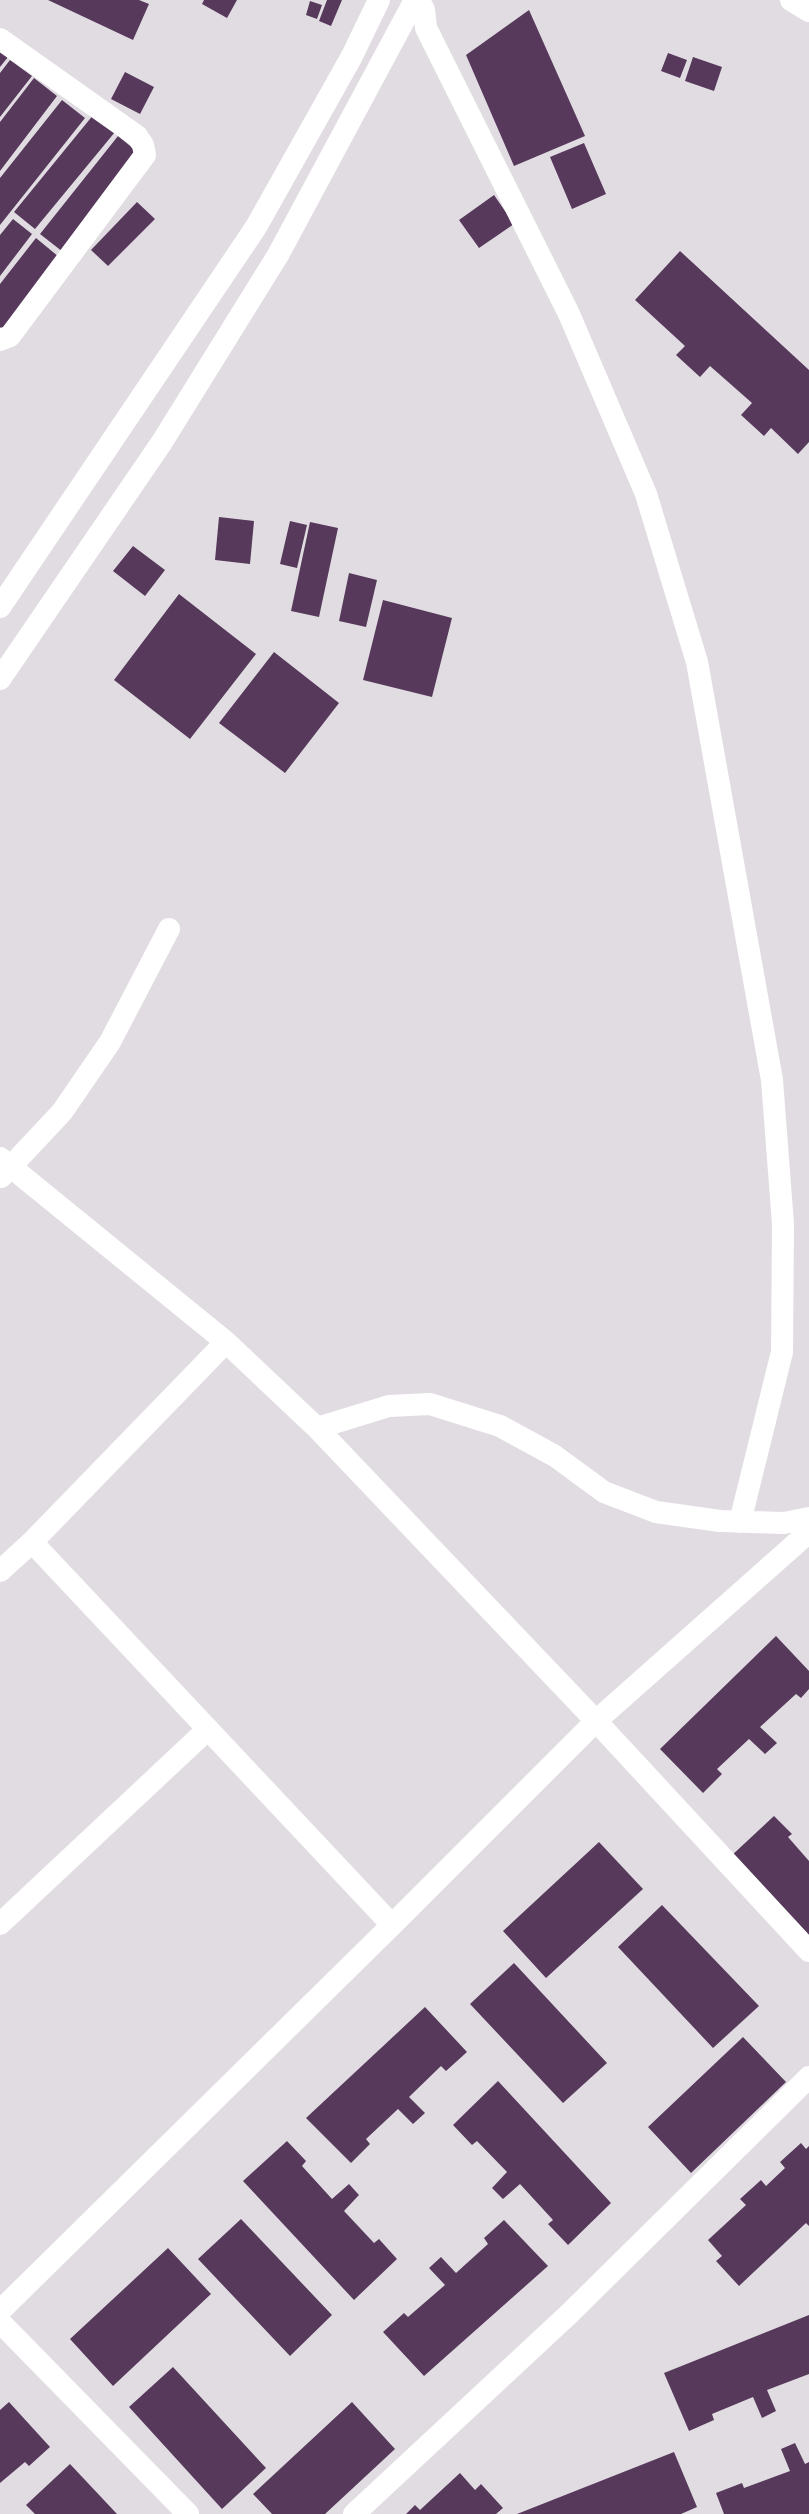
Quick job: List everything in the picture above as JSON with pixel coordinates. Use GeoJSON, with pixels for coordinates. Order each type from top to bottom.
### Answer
{"type":"FeatureCollection","features":[{"type":"Feature","properties":{"kind":"street"},"geometry":{"type":"LineString","coordinates":[[0,607],[256,226],[352,56],[379,0]]}},
{"type":"Feature","properties":{"kind":"street"},"geometry":{"type":"LineString","coordinates":[[0,679],[162,442],[278,255],[415,0]]}},
{"type":"Feature","properties":{"kind":"street"},"geometry":{"type":"LineString","coordinates":[[419,0],[424,10],[426,28],[569,314],[646,494],[697,662],[772,1080],[783,1224],[782,1352],[740,1522]]}},
{"type":"Feature","properties":{"kind":"street"},"geometry":{"type":"LineString","coordinates":[[791,0],[809,12]]}},
{"type":"Feature","properties":{"kind":"street"},"geometry":{"type":"LineString","coordinates":[[0,38],[137,136],[144,145],[145,155],[10,336],[0,340]]}},
{"type":"Feature","properties":{"kind":"street"},"geometry":{"type":"LineString","coordinates":[[169,929],[110,1042],[62,1112],[4,1167],[226,1342],[316,1428],[596,1721],[809,1951]]}},
{"type":"Feature","properties":{"kind":"street"},"geometry":{"type":"LineString","coordinates":[[0,1571],[32,1542],[226,1342]]}},
{"type":"Feature","properties":{"kind":"street"},"geometry":{"type":"LineString","coordinates":[[316,1428],[389,1406],[430,1404],[500,1426],[555,1456],[604,1492],[656,1512],[740,1522],[784,1523],[809,1518]]}},
{"type":"Feature","properties":{"kind":"street"},"geometry":{"type":"LineString","coordinates":[[0,2311],[392,1926],[596,1721],[809,1532]]}},
{"type":"Feature","properties":{"kind":"street"},"geometry":{"type":"LineString","coordinates":[[32,1542],[392,1926]]}},
{"type":"Feature","properties":{"kind":"street"},"geometry":{"type":"LineString","coordinates":[[0,1924],[208,1729]]}},
{"type":"Feature","properties":{"kind":"street"},"geometry":{"type":"LineString","coordinates":[[354,2514],[569,2314],[809,2077]]}},
{"type":"Feature","properties":{"kind":"street"},"geometry":{"type":"LineString","coordinates":[[0,2322],[188,2514]]}},
{"type":"Feature","properties":{"kind":"building"},"geometry":{"type":"Polygon","coordinates":[[[48,0],[139,0],[149,4],[133,40],[48,0]]]}},
{"type":"Feature","properties":{"kind":"building"},"geometry":{"type":"Polygon","coordinates":[[[204,0],[237,0],[227,18],[202,4],[204,0]]]}},
{"type":"Feature","properties":{"kind":"building"},"geometry":{"type":"Polygon","coordinates":[[[327,0],[342,0],[331,26],[319,21],[327,0]]]}},
{"type":"Feature","properties":{"kind":"building"},"geometry":{"type":"Polygon","coordinates":[[[310,1],[322,5],[317,19],[306,15],[310,1]]]}},
{"type":"Feature","properties":{"kind":"building"},"geometry":{"type":"Polygon","coordinates":[[[529,10],[585,136],[514,166],[466,55],[529,10]]]}},
{"type":"Feature","properties":{"kind":"building"},"geometry":{"type":"Polygon","coordinates":[[[0,51],[8,57],[0,67],[0,51]]]}},
{"type":"Feature","properties":{"kind":"building"},"geometry":{"type":"Polygon","coordinates":[[[668,53],[687,60],[680,78],[661,71],[668,53]]]}},
{"type":"Feature","properties":{"kind":"building"},"geometry":{"type":"Polygon","coordinates":[[[693,57],[722,67],[714,91],[685,81],[693,57]]]}},
{"type":"Feature","properties":{"kind":"building"},"geometry":{"type":"Polygon","coordinates":[[[10,60],[32,76],[0,117],[0,73],[10,60]]]}},
{"type":"Feature","properties":{"kind":"building"},"geometry":{"type":"Polygon","coordinates":[[[125,72],[154,87],[140,114],[111,99],[125,72]]]}},
{"type":"Feature","properties":{"kind":"building"},"geometry":{"type":"Polygon","coordinates":[[[34,78],[57,96],[0,171],[0,122],[34,78]]]}},
{"type":"Feature","properties":{"kind":"building"},"geometry":{"type":"Polygon","coordinates":[[[62,100],[85,118],[0,225],[0,178],[62,100]]]}},
{"type":"Feature","properties":{"kind":"building"},"geometry":{"type":"Polygon","coordinates":[[[94,114],[115,132],[35,229],[14,212],[94,114]]]}},
{"type":"Feature","properties":{"kind":"building"},"geometry":{"type":"Polygon","coordinates":[[[118,136],[140,154],[63,252],[40,234],[118,136]]]}},
{"type":"Feature","properties":{"kind":"building"},"geometry":{"type":"Polygon","coordinates":[[[584,143],[606,194],[572,209],[550,157],[584,143]]]}},
{"type":"Feature","properties":{"kind":"building"},"geometry":{"type":"Polygon","coordinates":[[[494,195],[514,224],[479,248],[459,220],[494,195]]]}},
{"type":"Feature","properties":{"kind":"building"},"geometry":{"type":"Polygon","coordinates":[[[137,202],[155,219],[108,266],[91,250],[137,202]]]}},
{"type":"Feature","properties":{"kind":"building"},"geometry":{"type":"Polygon","coordinates":[[[13,219],[32,234],[0,276],[0,235],[13,219]]]}},
{"type":"Feature","properties":{"kind":"building"},"geometry":{"type":"Polygon","coordinates":[[[36,238],[59,257],[2,329],[0,327],[0,284],[36,238]]]}},
{"type":"Feature","properties":{"kind":"building"},"geometry":{"type":"Polygon","coordinates":[[[680,251],[809,370],[809,442],[798,454],[771,428],[764,436],[741,415],[752,403],[710,366],[700,377],[676,355],[685,346],[635,300],[680,251]]]}},
{"type":"Feature","properties":{"kind":"building"},"geometry":{"type":"Polygon","coordinates":[[[219,517],[254,521],[250,564],[215,560],[219,517]]]}},
{"type":"Feature","properties":{"kind":"building"},"geometry":{"type":"Polygon","coordinates":[[[290,521],[307,525],[297,568],[280,564],[290,521]]]}},
{"type":"Feature","properties":{"kind":"building"},"geometry":{"type":"Polygon","coordinates":[[[310,522],[338,528],[319,617],[291,611],[310,522]]]}},
{"type":"Feature","properties":{"kind":"building"},"geometry":{"type":"Polygon","coordinates":[[[133,546],[165,570],[145,596],[113,571],[133,546]]]}},
{"type":"Feature","properties":{"kind":"building"},"geometry":{"type":"Polygon","coordinates":[[[349,573],[377,580],[366,627],[339,621],[349,573]]]}},
{"type":"Feature","properties":{"kind":"building"},"geometry":{"type":"Polygon","coordinates":[[[179,594],[256,654],[190,739],[114,680],[179,594]]]}},
{"type":"Feature","properties":{"kind":"building"},"geometry":{"type":"Polygon","coordinates":[[[383,600],[452,618],[432,697],[363,680],[383,600]]]}},
{"type":"Feature","properties":{"kind":"building"},"geometry":{"type":"Polygon","coordinates":[[[274,652],[339,703],[285,773],[219,723],[274,652]]]}},
{"type":"Feature","properties":{"kind":"building"},"geometry":{"type":"Polygon","coordinates":[[[776,1636],[809,1671],[809,1689],[801,1698],[796,1694],[760,1727],[777,1743],[765,1754],[749,1739],[717,1769],[722,1774],[703,1793],[660,1749],[776,1636]]]}},
{"type":"Feature","properties":{"kind":"building"},"geometry":{"type":"Polygon","coordinates":[[[774,1816],[792,1834],[788,1837],[809,1861],[809,1938],[730,1857],[774,1816]]]}},
{"type":"Feature","properties":{"kind":"building"},"geometry":{"type":"Polygon","coordinates":[[[599,1842],[643,1889],[546,1978],[503,1931],[599,1842]]]}},
{"type":"Feature","properties":{"kind":"building"},"geometry":{"type":"Polygon","coordinates":[[[662,1905],[759,2006],[713,2048],[618,1947],[662,1905]]]}},
{"type":"Feature","properties":{"kind":"building"},"geometry":{"type":"Polygon","coordinates":[[[514,1963],[607,2063],[563,2103],[470,2004],[514,1963]]]}},
{"type":"Feature","properties":{"kind":"building"},"geometry":{"type":"Polygon","coordinates":[[[425,2007],[467,2052],[446,2071],[441,2066],[409,2097],[425,2113],[413,2124],[398,2109],[366,2139],[370,2144],[351,2163],[306,2118],[425,2007]]]}},
{"type":"Feature","properties":{"kind":"building"},"geometry":{"type":"Polygon","coordinates":[[[743,2037],[786,2082],[691,2173],[648,2127],[743,2037]]]}},
{"type":"Feature","properties":{"kind":"building"},"geometry":{"type":"Polygon","coordinates":[[[498,2081],[611,2203],[568,2245],[548,2224],[553,2220],[520,2184],[503,2199],[492,2188],[507,2172],[477,2141],[472,2145],[453,2125],[498,2081]]]}},
{"type":"Feature","properties":{"kind":"building"},"geometry":{"type":"Polygon","coordinates":[[[287,2141],[306,2161],[302,2166],[332,2199],[349,2184],[359,2195],[344,2211],[374,2243],[379,2239],[397,2259],[354,2300],[243,2181],[287,2141]]]}},
{"type":"Feature","properties":{"kind":"building"},"geometry":{"type":"Polygon","coordinates":[[[801,2143],[806,2149],[809,2146],[809,2226],[806,2223],[739,2286],[716,2261],[722,2256],[708,2240],[746,2205],[740,2199],[761,2180],[766,2186],[785,2168],[780,2162],[801,2143]]]}},
{"type":"Feature","properties":{"kind":"building"},"geometry":{"type":"Polygon","coordinates":[[[241,2219],[332,2315],[290,2356],[198,2259],[241,2219]]]}},
{"type":"Feature","properties":{"kind":"building"},"geometry":{"type":"Polygon","coordinates":[[[504,2220],[548,2266],[424,2376],[383,2332],[404,2313],[408,2317],[445,2285],[429,2268],[441,2257],[456,2273],[488,2244],[484,2238],[504,2220]]]}},
{"type":"Feature","properties":{"kind":"building"},"geometry":{"type":"Polygon","coordinates":[[[168,2248],[211,2294],[113,2386],[70,2339],[168,2248]]]}},
{"type":"Feature","properties":{"kind":"building"},"geometry":{"type":"Polygon","coordinates":[[[809,2315],[809,2374],[767,2390],[776,2411],[762,2418],[753,2397],[712,2414],[714,2420],[689,2431],[664,2373],[809,2315]]]}},
{"type":"Feature","properties":{"kind":"building"},"geometry":{"type":"Polygon","coordinates":[[[173,2367],[266,2468],[222,2509],[129,2407],[173,2367]]]}},
{"type":"Feature","properties":{"kind":"building"},"geometry":{"type":"Polygon","coordinates":[[[9,2402],[50,2447],[29,2466],[25,2462],[0,2483],[0,2410],[9,2402]]]}},
{"type":"Feature","properties":{"kind":"building"},"geometry":{"type":"Polygon","coordinates":[[[352,2402],[395,2449],[325,2514],[272,2514],[253,2494],[352,2402]]]}},
{"type":"Feature","properties":{"kind":"building"},"geometry":{"type":"Polygon","coordinates":[[[795,2443],[805,2464],[809,2462],[809,2514],[724,2514],[716,2493],[742,2483],[744,2488],[790,2471],[781,2449],[795,2443]]]}},
{"type":"Feature","properties":{"kind":"building"},"geometry":{"type":"Polygon","coordinates":[[[674,2452],[697,2507],[681,2514],[517,2514],[674,2452]]]}},
{"type":"Feature","properties":{"kind":"building"},"geometry":{"type":"Polygon","coordinates":[[[70,2464],[117,2514],[35,2514],[26,2505],[70,2464]]]}},
{"type":"Feature","properties":{"kind":"building"},"geometry":{"type":"Polygon","coordinates":[[[460,2473],[475,2490],[481,2484],[503,2508],[496,2514],[406,2514],[415,2505],[420,2510],[460,2473]]]}}]}
